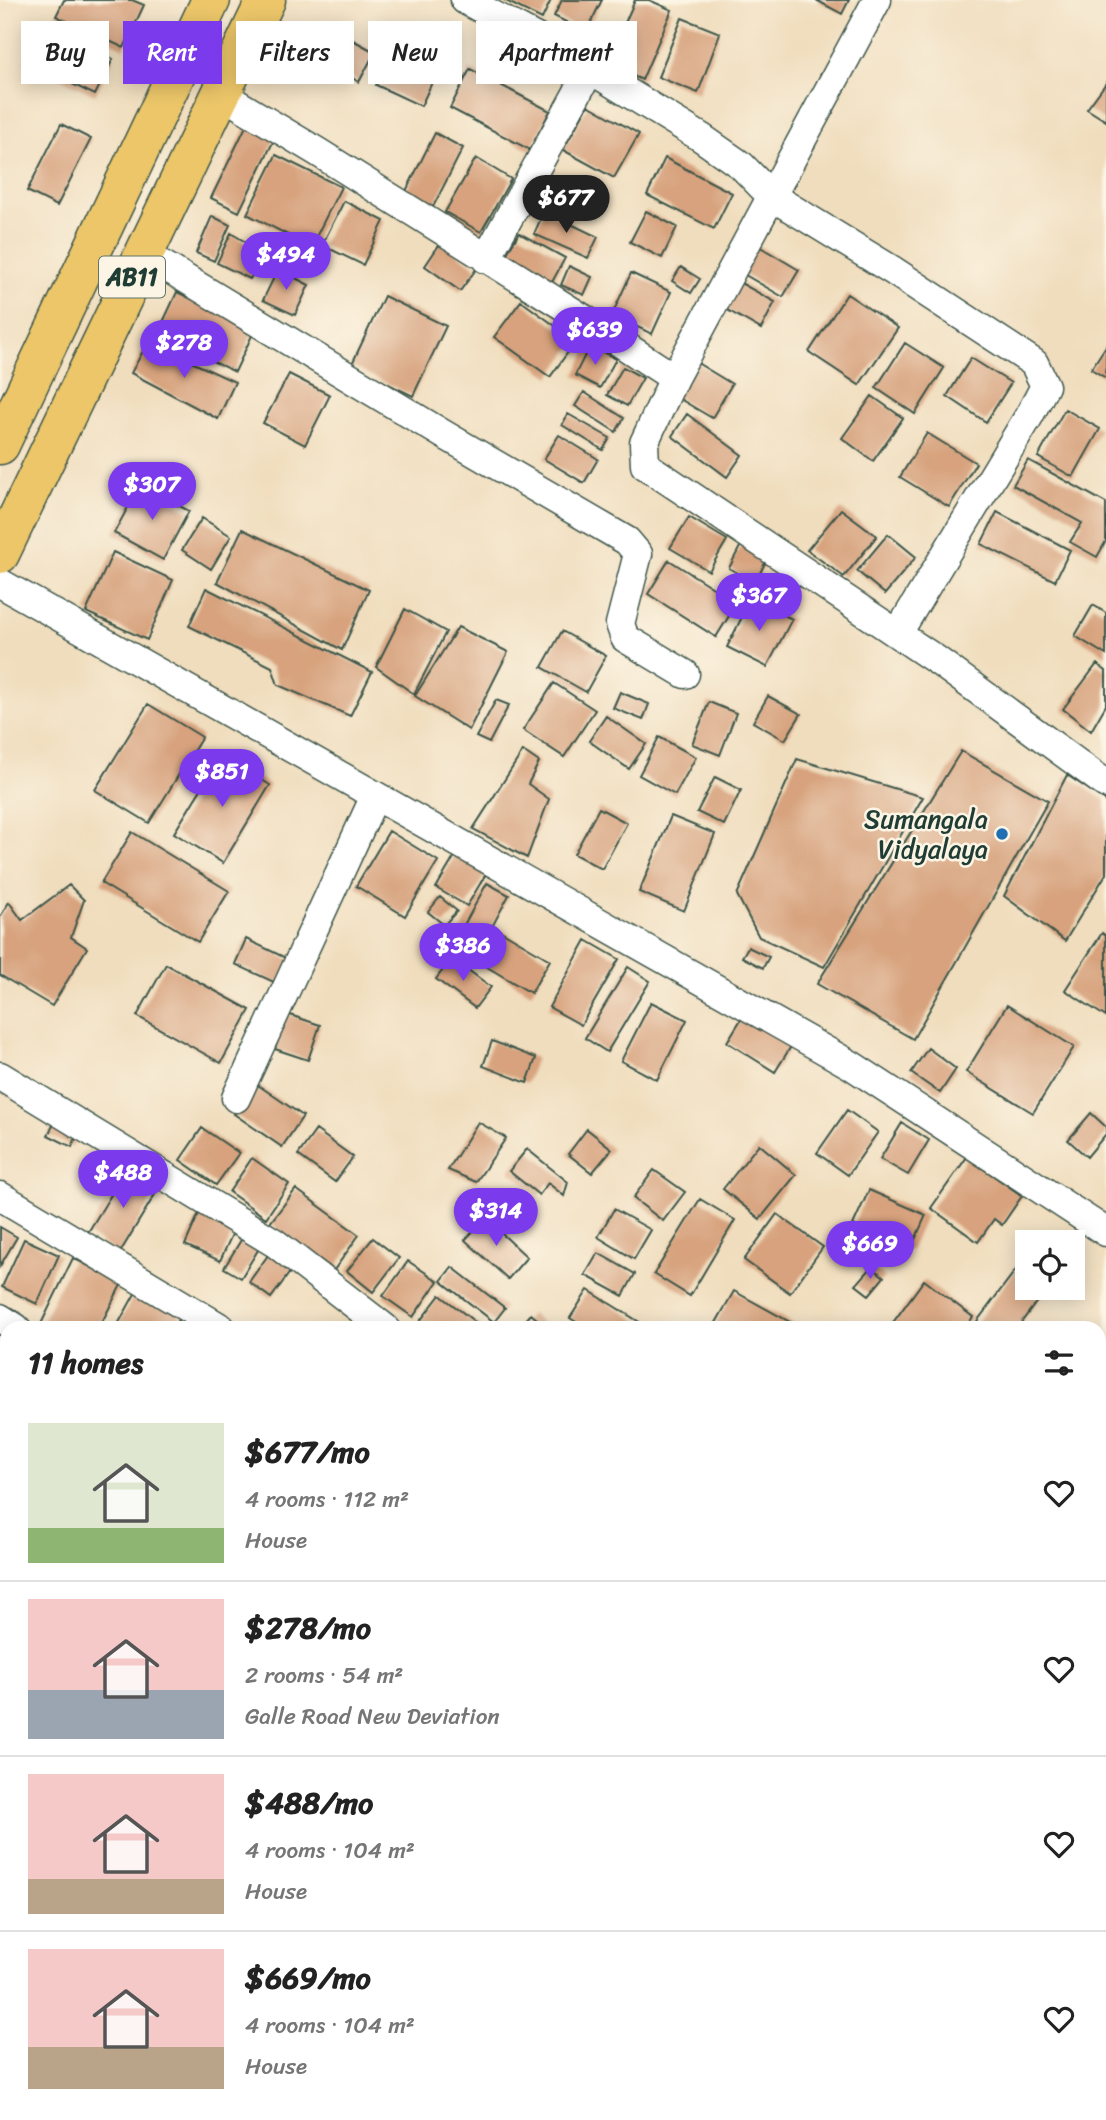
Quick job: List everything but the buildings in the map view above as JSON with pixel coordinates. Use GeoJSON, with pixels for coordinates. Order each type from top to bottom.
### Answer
{"type":"FeatureCollection","features":[{"type":"Feature","properties":{"kind":"main road","name":"AB11"},"geometry":{"type":"LineString","coordinates":[[0,445],[211,0]]}},
{"type":"Feature","properties":{"kind":"main road","name":"AB11"},"geometry":{"type":"LineString","coordinates":[[0,554],[266,0]]}},
{"type":"Feature","properties":{"kind":"street"},"geometry":{"type":"LineString","coordinates":[[465,0],[504,21]]}},
{"type":"Feature","properties":{"kind":"street"},"geometry":{"type":"LineString","coordinates":[[877,0],[674,378],[644,443],[645,464],[898,634],[1106,784]]}},
{"type":"Feature","properties":{"kind":"street"},"geometry":{"type":"LineString","coordinates":[[486,259],[582,84]]}},
{"type":"Feature","properties":{"kind":"street"},"geometry":{"type":"LineString","coordinates":[[614,84],[742,166],[771,196],[892,270],[1034,363],[1045,386],[898,634]]}},
{"type":"Feature","properties":{"kind":"street"},"geometry":{"type":"LineString","coordinates":[[221,94],[584,319],[674,378]]}},
{"type":"Feature","properties":{"kind":"street"},"geometry":{"type":"LineString","coordinates":[[143,253],[443,434],[627,541],[638,554],[620,624],[625,638],[685,674]]}},
{"type":"Feature","properties":{"kind":"street"},"geometry":{"type":"LineString","coordinates":[[0,583],[851,1065],[1106,1232]]}},
{"type":"Feature","properties":{"kind":"street"},"geometry":{"type":"LineString","coordinates":[[236,1098],[375,796]]}},
{"type":"Feature","properties":{"kind":"street"},"geometry":{"type":"LineString","coordinates":[[0,1076],[275,1242],[376,1321]]}},
{"type":"Feature","properties":{"kind":"street"},"geometry":{"type":"LineString","coordinates":[[0,1196],[209,1321]]}},
{"type":"Feature","properties":{"kind":"place","name":"Sumangala Vidyalaya"},"geometry":{"type":"Point","coordinates":[1002,834]}}]}
